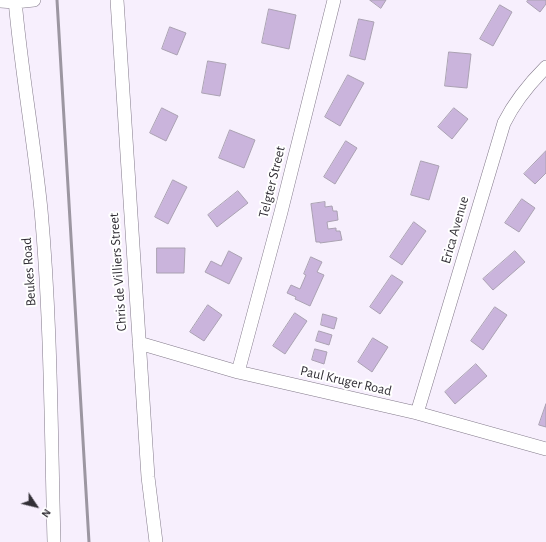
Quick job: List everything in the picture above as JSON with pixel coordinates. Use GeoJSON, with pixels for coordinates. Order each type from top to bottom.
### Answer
{"type":"FeatureCollection","features":[{"type":"Feature","properties":{"kind":"street"},"geometry":{"type":"LineString","coordinates":[[0,1],[34,0]]}},
{"type":"Feature","properties":{"kind":"street","name":"Chris de Villiers Street"},"geometry":{"type":"LineString","coordinates":[[117,0],[148,477],[156,542]]}},
{"type":"Feature","properties":{"kind":"street","name":"Telgter Street"},"geometry":{"type":"LineString","coordinates":[[238,372],[281,212],[334,0]]}},
{"type":"Feature","properties":{"kind":"street","name":"Beukes Road"},"geometry":{"type":"LineString","coordinates":[[15,1],[40,209],[45,265],[49,337],[54,542]]}},
{"type":"Feature","properties":{"kind":"street","name":"Erica Avenue"},"geometry":{"type":"LineString","coordinates":[[418,414],[504,123],[512,107],[523,92],[546,67]]}},
{"type":"Feature","properties":{"kind":"street","name":"Paul Kruger Road"},"geometry":{"type":"LineString","coordinates":[[139,343],[238,372],[418,414],[546,449]]}},
{"type":"Feature","properties":{"kind":"building"},"geometry":{"type":"Polygon","coordinates":[[[370,0],[386,0],[381,8],[370,0]]]}},
{"type":"Feature","properties":{"kind":"building"},"geometry":{"type":"Polygon","coordinates":[[[528,0],[546,0],[546,4],[540,12],[527,2],[528,0]]]}},
{"type":"Feature","properties":{"kind":"building"},"geometry":{"type":"Polygon","coordinates":[[[500,5],[512,12],[493,46],[480,39],[500,5]]]}},
{"type":"Feature","properties":{"kind":"building"},"geometry":{"type":"Polygon","coordinates":[[[269,9],[296,15],[289,49],[262,43],[269,9]]]}},
{"type":"Feature","properties":{"kind":"building"},"geometry":{"type":"Polygon","coordinates":[[[359,19],[374,22],[365,60],[350,56],[359,19]]]}},
{"type":"Feature","properties":{"kind":"building"},"geometry":{"type":"Polygon","coordinates":[[[170,27],[186,33],[177,55],[162,49],[170,27]]]}},
{"type":"Feature","properties":{"kind":"building"},"geometry":{"type":"Polygon","coordinates":[[[449,52],[471,54],[467,88],[445,86],[449,52]]]}},
{"type":"Feature","properties":{"kind":"building"},"geometry":{"type":"Polygon","coordinates":[[[208,61],[226,64],[220,96],[202,93],[208,61]]]}},
{"type":"Feature","properties":{"kind":"building"},"geometry":{"type":"Polygon","coordinates":[[[348,75],[364,83],[340,126],[325,117],[348,75]]]}},
{"type":"Feature","properties":{"kind":"building"},"geometry":{"type":"Polygon","coordinates":[[[162,108],[178,116],[166,141],[150,133],[162,108]]]}},
{"type":"Feature","properties":{"kind":"building"},"geometry":{"type":"Polygon","coordinates":[[[454,108],[468,119],[452,139],[438,127],[454,108]]]}},
{"type":"Feature","properties":{"kind":"building"},"geometry":{"type":"Polygon","coordinates":[[[230,130],[255,140],[244,168],[219,158],[230,130]]]}},
{"type":"Feature","properties":{"kind":"building"},"geometry":{"type":"Polygon","coordinates":[[[346,141],[357,148],[335,184],[324,177],[346,141]]]}},
{"type":"Feature","properties":{"kind":"building"},"geometry":{"type":"Polygon","coordinates":[[[546,151],[546,173],[535,184],[524,174],[546,151]]]}},
{"type":"Feature","properties":{"kind":"building"},"geometry":{"type":"Polygon","coordinates":[[[421,161],[439,166],[429,200],[411,195],[421,161]]]}},
{"type":"Feature","properties":{"kind":"building"},"geometry":{"type":"Polygon","coordinates":[[[173,180],[187,187],[168,224],[155,217],[173,180]]]}},
{"type":"Feature","properties":{"kind":"building"},"geometry":{"type":"Polygon","coordinates":[[[238,191],[248,203],[217,227],[208,215],[238,191]]]}},
{"type":"Feature","properties":{"kind":"building"},"geometry":{"type":"Polygon","coordinates":[[[522,199],[535,208],[519,232],[505,223],[522,199]]]}},
{"type":"Feature","properties":{"kind":"building"},"geometry":{"type":"Polygon","coordinates":[[[325,202],[325,207],[332,206],[333,211],[337,211],[338,220],[327,222],[328,229],[336,228],[336,231],[340,231],[342,240],[320,243],[316,242],[311,204],[325,202]]]}},
{"type":"Feature","properties":{"kind":"building"},"geometry":{"type":"Polygon","coordinates":[[[414,222],[426,231],[402,265],[390,257],[414,222]]]}},
{"type":"Feature","properties":{"kind":"building"},"geometry":{"type":"Polygon","coordinates":[[[157,248],[185,248],[184,273],[157,273],[157,248]]]}},
{"type":"Feature","properties":{"kind":"building"},"geometry":{"type":"Polygon","coordinates":[[[229,251],[242,258],[229,284],[205,272],[211,261],[221,266],[229,251]]]}},
{"type":"Feature","properties":{"kind":"building"},"geometry":{"type":"Polygon","coordinates":[[[515,251],[525,262],[493,290],[483,279],[515,251]]]}},
{"type":"Feature","properties":{"kind":"building"},"geometry":{"type":"Polygon","coordinates":[[[311,257],[322,262],[317,272],[324,275],[310,306],[295,299],[296,297],[287,293],[291,285],[300,289],[311,257]]]}},
{"type":"Feature","properties":{"kind":"building"},"geometry":{"type":"Polygon","coordinates":[[[392,275],[403,282],[380,314],[370,307],[392,275]]]}},
{"type":"Feature","properties":{"kind":"building"},"geometry":{"type":"Polygon","coordinates":[[[208,305],[222,315],[204,341],[190,332],[208,305]]]}},
{"type":"Feature","properties":{"kind":"building"},"geometry":{"type":"Polygon","coordinates":[[[495,307],[507,315],[483,350],[471,341],[495,307]]]}},
{"type":"Feature","properties":{"kind":"building"},"geometry":{"type":"Polygon","coordinates":[[[295,313],[307,321],[285,354],[273,346],[295,313]]]}},
{"type":"Feature","properties":{"kind":"building"},"geometry":{"type":"Polygon","coordinates":[[[323,314],[337,318],[334,329],[321,325],[323,314]]]}},
{"type":"Feature","properties":{"kind":"building"},"geometry":{"type":"Polygon","coordinates":[[[319,331],[332,335],[329,345],[316,341],[319,331]]]}},
{"type":"Feature","properties":{"kind":"building"},"geometry":{"type":"Polygon","coordinates":[[[373,338],[388,347],[372,372],[358,362],[373,338]]]}},
{"type":"Feature","properties":{"kind":"building"},"geometry":{"type":"Polygon","coordinates":[[[315,349],[327,352],[324,364],[312,360],[315,349]]]}},
{"type":"Feature","properties":{"kind":"building"},"geometry":{"type":"Polygon","coordinates":[[[476,364],[487,376],[455,404],[445,392],[476,364]]]}},
{"type":"Feature","properties":{"kind":"building"},"geometry":{"type":"Polygon","coordinates":[[[546,404],[546,427],[539,425],[546,404]]]}},
{"type":"Feature","properties":{"kind":"railway"},"geometry":{"type":"LineString","coordinates":[[57,0],[89,542]]}}]}
